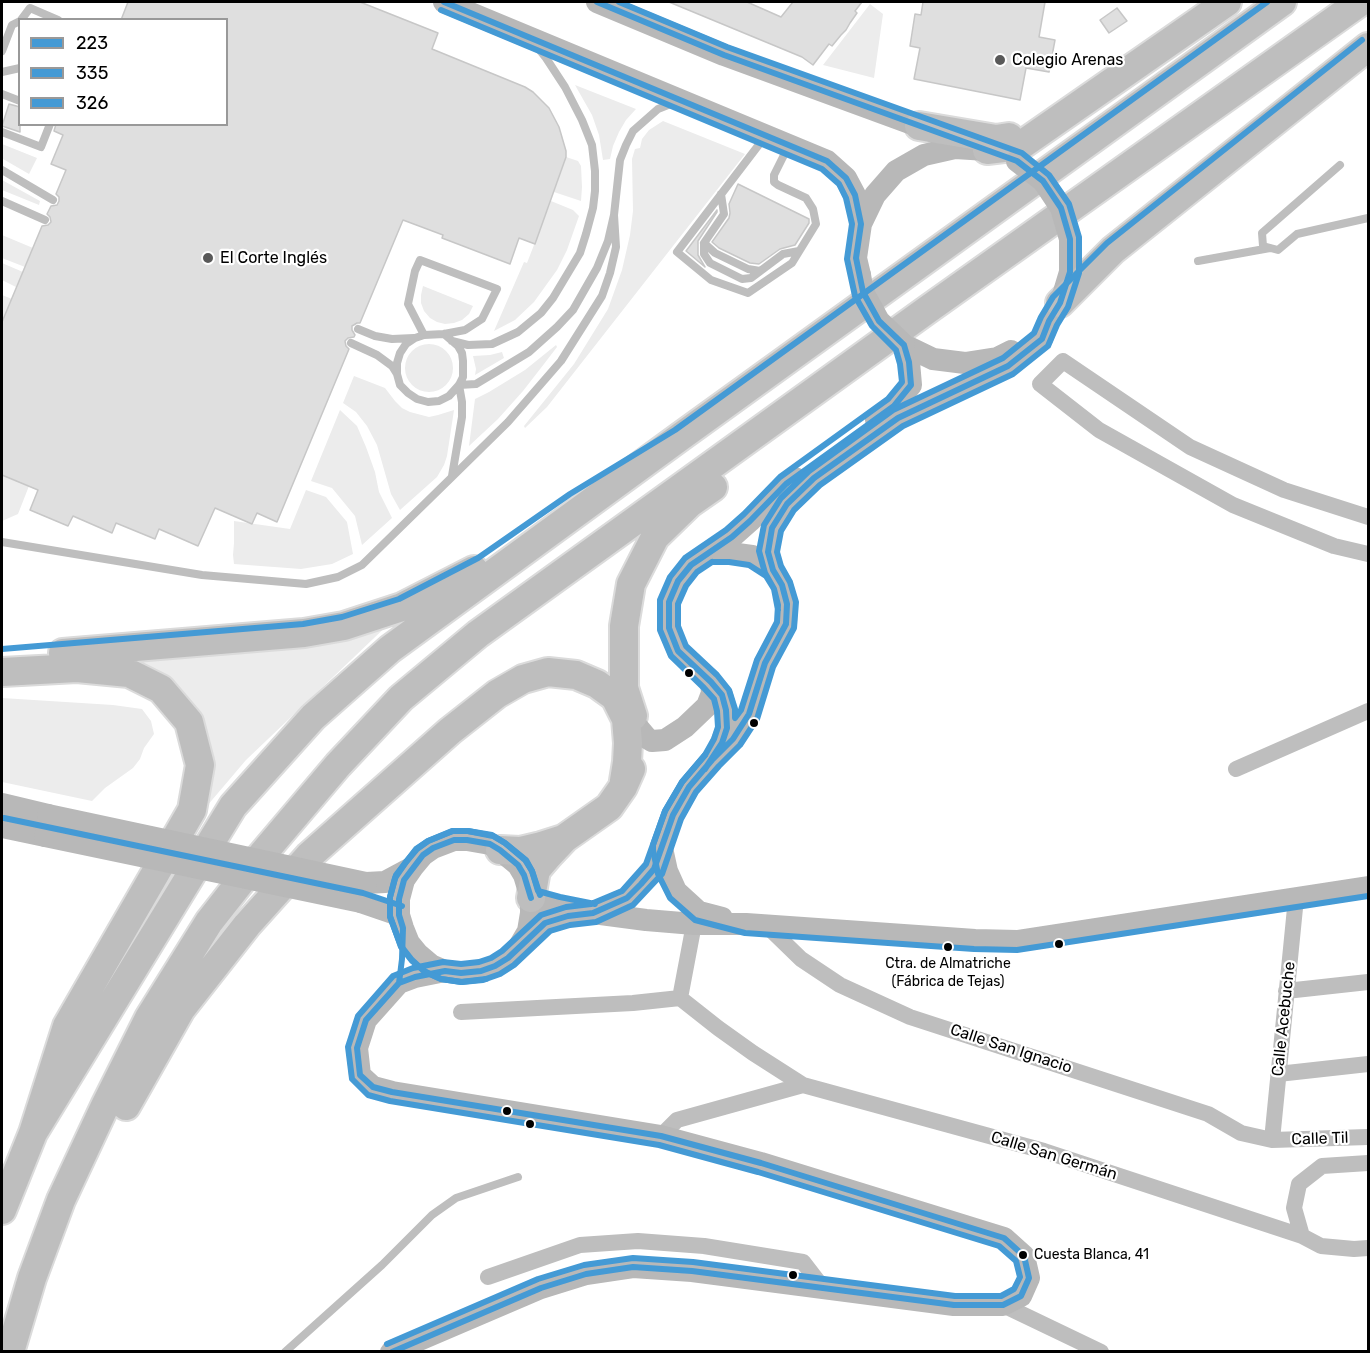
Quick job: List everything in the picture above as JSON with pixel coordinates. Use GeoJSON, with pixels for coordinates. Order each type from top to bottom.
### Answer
{"type":"FeatureCollection","features":[{"type":"Feature","properties":{"kind":"highway"},"geometry":{"type":"LineString","coordinates":[[987,150],[1020,146],[1227,2]]}},
{"type":"Feature","properties":{"kind":"highway"},"geometry":{"type":"LineString","coordinates":[[33,1133],[233,806],[313,717],[390,649],[1282,2]]}},
{"type":"Feature","properties":{"kind":"highway"},"geometry":{"type":"LineString","coordinates":[[10,1352],[32,1278],[61,1200],[149,1018],[209,922],[260,857],[338,765],[401,698],[478,634],[927,310],[1360,2]]}},
{"type":"Feature","properties":{"kind":"highway"},"geometry":{"type":"LineString","coordinates":[[1055,312],[1113,250],[1368,47]]}},
{"type":"Feature","properties":{"kind":"highway"},"geometry":{"type":"LineString","coordinates":[[919,126],[996,139],[1041,132]]}},
{"type":"Feature","properties":{"kind":"highway"},"geometry":{"type":"LineString","coordinates":[[531,898],[536,870],[565,838],[609,807],[623,787],[633,765],[637,747],[636,725],[624,688],[624,626],[632,584],[655,537],[690,503],[861,377],[927,310]]}},
{"type":"Feature","properties":{"kind":"highway"},"geometry":{"type":"LineString","coordinates":[[2,658],[304,633],[344,626],[402,607],[483,566],[575,502],[680,437]]}},
{"type":"Feature","properties":{"kind":"highway"},"geometry":{"type":"LineString","coordinates":[[2,672],[77,668],[129,674],[161,689],[189,722],[200,765],[192,810],[67,1026],[33,1133],[2,1210]]}},
{"type":"Feature","properties":{"kind":"highway"},"geometry":{"type":"LineString","coordinates":[[16,1352],[39,1307],[80,1202],[130,1097],[181,1009],[247,925],[309,856],[450,731],[497,694],[523,679],[548,672],[576,675],[597,684],[615,697],[626,718],[628,743],[623,787]]}},
{"type":"Feature","properties":{"kind":"highway"},"geometry":{"type":"LineString","coordinates":[[500,850],[520,851],[565,838]]}},
{"type":"Feature","properties":{"kind":"main road"},"geometry":{"type":"LineString","coordinates":[[444,2],[827,161],[846,178],[855,195],[861,224]]}},
{"type":"Feature","properties":{"kind":"main road"},"geometry":{"type":"LineString","coordinates":[[2,827],[46,826],[364,892],[401,921],[409,943],[431,965],[445,971],[461,973],[481,972],[495,966],[508,958],[545,923],[568,916],[593,913],[627,898],[654,869],[673,815],[689,787],[733,739],[749,714],[765,663],[786,624],[787,604],[782,585],[773,570],[768,552],[771,528],[788,504],[814,478],[898,418],[1008,366],[1042,339],[1070,272],[1070,239],[1061,208],[1055,199],[1042,182],[1017,161],[724,55],[597,2]]}},
{"type":"Feature","properties":{"kind":"main road"},"geometry":{"type":"LineString","coordinates":[[987,150],[955,147],[924,155],[896,171],[875,195],[861,224],[856,258],[863,292],[879,321],[909,352],[933,359],[965,363],[997,358],[1026,344],[1055,312]]}},
{"type":"Feature","properties":{"kind":"main road"},"geometry":{"type":"LineString","coordinates":[[712,760],[722,743],[727,728],[726,710],[722,695],[678,651],[669,628],[669,602],[678,581],[691,565],[744,526],[786,484],[894,406],[911,385],[909,352]]}},
{"type":"Feature","properties":{"kind":"main road"},"geometry":{"type":"LineString","coordinates":[[709,553],[752,556],[773,570]]}},
{"type":"Feature","properties":{"kind":"main road"},"geometry":{"type":"LineString","coordinates":[[636,725],[652,741],[665,741],[708,706],[712,693],[711,682]]}},
{"type":"Feature","properties":{"kind":"main road"},"geometry":{"type":"LineString","coordinates":[[2,804],[46,826]]}},
{"type":"Feature","properties":{"kind":"main road"},"geometry":{"type":"LineString","coordinates":[[399,983],[402,959],[399,899],[404,880],[423,855],[433,848],[454,840],[490,844],[518,865],[524,875],[531,898],[531,913],[528,931],[518,948]]}},
{"type":"Feature","properties":{"kind":"main road"},"geometry":{"type":"LineString","coordinates":[[662,848],[667,871],[676,891],[699,912],[757,925]]}},
{"type":"Feature","properties":{"kind":"main road"},"geometry":{"type":"LineString","coordinates":[[364,892],[413,867]]}},
{"type":"Feature","properties":{"kind":"main road"},"geometry":{"type":"LineString","coordinates":[[531,898],[593,913],[646,920],[1017,941],[1368,887]]}},
{"type":"Feature","properties":{"kind":"main road"},"geometry":{"type":"LineString","coordinates":[[391,1352],[541,1288],[586,1274],[633,1267],[692,1272],[954,1305],[1003,1305],[1021,1296],[1029,1278],[1024,1256],[1004,1238],[772,1167],[661,1136],[623,1128],[392,1092],[374,1087],[360,1075],[357,1048],[366,1020],[399,983],[445,971]]}},
{"type":"Feature","properties":{"kind":"street"},"geometry":{"type":"LineString","coordinates":[[1368,517],[1284,490],[1191,447],[1063,361],[1041,384],[1100,430],[1233,505],[1334,546],[1368,554]]}},
{"type":"Feature","properties":{"kind":"street"},"geometry":{"type":"LineString","coordinates":[[1236,769],[1368,711]]}},
{"type":"Feature","properties":{"kind":"street","name":"Calle Acebuche"},"geometry":{"type":"LineString","coordinates":[[1272,1140],[1296,898]]}},
{"type":"Feature","properties":{"kind":"street"},"geometry":{"type":"LineString","coordinates":[[461,1012],[633,1003],[680,998],[694,924]]}},
{"type":"Feature","properties":{"kind":"street","name":"Calle San Ignacio"},"geometry":{"type":"LineString","coordinates":[[757,925],[840,985],[910,1017],[1208,1114],[1241,1133],[1272,1140]]}},
{"type":"Feature","properties":{"kind":"street"},"geometry":{"type":"LineString","coordinates":[[1286,991],[1368,982]]}},
{"type":"Feature","properties":{"kind":"street","name":"Calle San Germán"},"geometry":{"type":"LineString","coordinates":[[680,998],[753,1053],[803,1085],[1044,1151],[1302,1236],[1321,1246],[1368,1248]]}},
{"type":"Feature","properties":{"kind":"street"},"geometry":{"type":"LineString","coordinates":[[1278,1074],[1368,1064]]}},
{"type":"Feature","properties":{"kind":"street"},"geometry":{"type":"LineString","coordinates":[[661,1136],[677,1120],[803,1085]]}},
{"type":"Feature","properties":{"kind":"street","name":"Calle Til"},"geometry":{"type":"LineString","coordinates":[[1272,1140],[1368,1137]]}},
{"type":"Feature","properties":{"kind":"street"},"geometry":{"type":"LineString","coordinates":[[1302,1236],[1294,1208],[1299,1184],[1322,1166],[1368,1163]]}},
{"type":"Feature","properties":{"kind":"street"},"geometry":{"type":"LineString","coordinates":[[488,1277],[580,1245],[638,1241],[704,1246],[803,1262],[823,1288]]}},
{"type":"Feature","properties":{"kind":"street"},"geometry":{"type":"LineString","coordinates":[[1003,1305],[1101,1352]]}},
{"type":"Feature","properties":{"kind":"lane"},"geometry":{"type":"LineString","coordinates":[[22,18],[30,8],[53,18]]}},
{"type":"Feature","properties":{"kind":"lane"},"geometry":{"type":"LineString","coordinates":[[2,51],[12,25],[18,21]]}},
{"type":"Feature","properties":{"kind":"lane"},"geometry":{"type":"LineString","coordinates":[[452,341],[468,345],[492,344],[518,332],[541,313],[567,277],[580,253],[594,208],[595,171],[592,145],[565,87],[528,36]]}},
{"type":"Feature","properties":{"kind":"lane"},"geometry":{"type":"LineString","coordinates":[[2,72],[18,68]]}},
{"type":"Feature","properties":{"kind":"lane"},"geometry":{"type":"LineString","coordinates":[[2,94],[18,100]]}},
{"type":"Feature","properties":{"kind":"lane"},"geometry":{"type":"LineString","coordinates":[[459,385],[476,384],[529,352],[573,310],[597,268],[608,242],[614,215],[620,160],[633,131],[658,109],[682,100]]}},
{"type":"Feature","properties":{"kind":"lane"},"geometry":{"type":"LineString","coordinates":[[2,132],[40,147],[49,126]]}},
{"type":"Feature","properties":{"kind":"lane"},"geometry":{"type":"LineString","coordinates":[[766,135],[677,252],[711,280],[748,293],[792,262],[816,224],[813,209],[806,198],[774,182],[774,175],[789,145]]}},
{"type":"Feature","properties":{"kind":"lane"},"geometry":{"type":"LineString","coordinates":[[1340,165],[1262,233],[1263,246],[1278,250],[1297,234],[1368,218]]}},
{"type":"Feature","properties":{"kind":"lane"},"geometry":{"type":"LineString","coordinates":[[2,170],[53,200]]}},
{"type":"Feature","properties":{"kind":"lane"},"geometry":{"type":"LineString","coordinates":[[721,194],[724,214],[704,243],[715,253],[748,269],[760,271],[783,254],[799,251]]}},
{"type":"Feature","properties":{"kind":"lane"},"geometry":{"type":"LineString","coordinates":[[2,201],[45,220]]}},
{"type":"Feature","properties":{"kind":"lane"},"geometry":{"type":"LineString","coordinates":[[2,542],[202,575],[306,584],[338,577],[362,565],[508,422],[561,361],[602,296],[616,247],[614,215]]}},
{"type":"Feature","properties":{"kind":"lane"},"geometry":{"type":"LineString","coordinates":[[1198,261],[1270,248]]}},
{"type":"Feature","properties":{"kind":"lane"},"geometry":{"type":"LineString","coordinates":[[397,374],[397,363],[406,344],[424,334],[444,334],[465,330],[482,319],[497,289],[420,260],[415,270],[408,304],[424,334]]}},
{"type":"Feature","properties":{"kind":"lane"},"geometry":{"type":"LineString","coordinates":[[358,329],[384,338],[415,338]]}},
{"type":"Feature","properties":{"kind":"lane"},"geometry":{"type":"LineString","coordinates":[[351,343],[377,355],[392,366],[400,384],[408,393],[428,402],[449,396],[463,377],[462,353],[458,346],[444,334]]}},
{"type":"Feature","properties":{"kind":"lane"},"geometry":{"type":"LineString","coordinates":[[452,477],[462,417],[459,385]]}},
{"type":"Feature","properties":{"kind":"lane"},"geometry":{"type":"LineString","coordinates":[[285,1352],[432,1215],[456,1197],[518,1177]]}},
{"type":"Feature","properties":{"kind":"shaded area"},"geometry":{"type":"Polygon","coordinates":[[[870,4],[883,14],[874,78],[823,65],[870,4]]]}},
{"type":"Feature","properties":{"kind":"shaded area"},"geometry":{"type":"Polygon","coordinates":[[[575,85],[636,109],[619,132],[610,159],[603,160],[599,135],[592,115],[575,85]]]}},
{"type":"Feature","properties":{"kind":"shaded area"},"geometry":{"type":"Polygon","coordinates":[[[663,121],[745,154],[547,407],[525,428],[524,426],[574,364],[608,309],[622,270],[630,235],[633,211],[632,159],[635,149],[640,148],[642,139],[649,130],[663,121]]]}},
{"type":"Feature","properties":{"kind":"shaded area"},"geometry":{"type":"Polygon","coordinates":[[[2,144],[37,158],[29,174],[3,159],[2,144]]]}},
{"type":"Feature","properties":{"kind":"shaded area"},"geometry":{"type":"Polygon","coordinates":[[[566,157],[578,161],[581,166],[581,201],[554,192],[566,157]]]}},
{"type":"Feature","properties":{"kind":"shaded area"},"geometry":{"type":"Polygon","coordinates":[[[2,180],[40,201],[39,205],[2,190],[2,180]]]}},
{"type":"Feature","properties":{"kind":"shaded area"},"geometry":{"type":"Polygon","coordinates":[[[551,201],[573,210],[579,216],[567,250],[557,270],[534,302],[515,320],[494,331],[524,262],[527,263],[551,201]]]}},
{"type":"Feature","properties":{"kind":"shaded area"},"geometry":{"type":"Polygon","coordinates":[[[2,235],[33,248],[25,267],[2,258],[2,235]]]}},
{"type":"Feature","properties":{"kind":"shaded area"},"geometry":{"type":"Polygon","coordinates":[[[2,263],[23,272],[16,287],[2,280],[2,263]]]}},
{"type":"Feature","properties":{"kind":"shaded area"},"geometry":{"type":"Polygon","coordinates":[[[423,286],[473,306],[469,314],[462,320],[445,324],[430,318],[421,303],[423,286]]]}},
{"type":"Feature","properties":{"kind":"shaded area"},"geometry":{"type":"Polygon","coordinates":[[[2,295],[12,299],[2,322],[2,295]]]}},
{"type":"Feature","properties":{"kind":"shaded area"},"geometry":{"type":"Polygon","coordinates":[[[429,344],[446,351],[453,368],[446,385],[429,392],[412,385],[405,368],[412,351],[429,344]]]}},
{"type":"Feature","properties":{"kind":"shaded area"},"geometry":{"type":"Polygon","coordinates":[[[556,345],[557,347],[523,391],[469,446],[475,399],[525,370],[556,345]]]}},
{"type":"Feature","properties":{"kind":"shaded area"},"geometry":{"type":"Polygon","coordinates":[[[502,352],[504,358],[475,375],[473,356],[502,352]]]}},
{"type":"Feature","properties":{"kind":"shaded area"},"geometry":{"type":"Polygon","coordinates":[[[354,376],[385,388],[402,408],[410,412],[429,417],[454,410],[444,465],[437,477],[400,510],[391,494],[377,445],[367,426],[356,412],[343,403],[354,376]]]}},
{"type":"Feature","properties":{"kind":"shaded area"},"geometry":{"type":"Polygon","coordinates":[[[340,410],[357,426],[375,472],[379,492],[392,518],[362,545],[355,516],[332,488],[311,481],[340,410]]]}},
{"type":"Feature","properties":{"kind":"shaded area"},"geometry":{"type":"Polygon","coordinates":[[[2,475],[29,486],[18,514],[2,521],[2,475]]]}},
{"type":"Feature","properties":{"kind":"shaded area"},"geometry":{"type":"Polygon","coordinates":[[[306,490],[326,497],[347,522],[353,554],[332,564],[301,569],[234,564],[234,521],[290,529],[306,490]]]}},
{"type":"Feature","properties":{"kind":"shaded area"},"geometry":{"type":"Polygon","coordinates":[[[394,619],[246,760],[201,813],[207,736],[119,662],[394,619]]]}},
{"type":"Feature","properties":{"kind":"shaded area"},"geometry":{"type":"Polygon","coordinates":[[[2,698],[142,709],[151,721],[154,734],[133,768],[105,788],[92,801],[2,782],[2,698]]]}},
{"type":"Feature","properties":{"kind":"building","name":"El Corte Inglés"},"geometry":{"type":"Polygon","coordinates":[[[128,2],[360,2],[438,33],[432,49],[533,92],[549,108],[559,127],[566,151],[566,157],[535,244],[519,238],[510,264],[442,238],[443,235],[403,220],[360,323],[352,326],[355,335],[345,341],[349,349],[277,522],[257,513],[252,524],[215,508],[198,546],[159,529],[155,539],[116,523],[112,533],[73,516],[68,526],[30,510],[38,490],[2,475],[2,322],[42,226],[51,222],[47,214],[51,206],[57,205],[59,201],[56,194],[66,170],[51,164],[63,135],[54,131],[55,126],[228,126],[228,18],[122,18],[128,2]]]}},
{"type":"Feature","properties":{"kind":"building"},"geometry":{"type":"Polygon","coordinates":[[[669,2],[747,2],[781,17],[793,2],[862,2],[846,30],[832,46],[829,44],[813,65],[802,57],[669,2]]]}},
{"type":"Feature","properties":{"kind":"building"},"geometry":{"type":"Polygon","coordinates":[[[923,2],[1045,2],[1039,37],[1055,40],[1049,72],[1026,68],[1020,100],[914,79],[920,48],[910,46],[915,14],[921,15],[923,2]]]}},
{"type":"Feature","properties":{"kind":"building"},"geometry":{"type":"Polygon","coordinates":[[[1117,8],[1127,21],[1109,33],[1100,20],[1117,8]]]}},
{"type":"Feature","properties":{"kind":"building"},"geometry":{"type":"Polygon","coordinates":[[[9,104],[18,106],[20,132],[2,126],[9,104]]]}},
{"type":"Feature","properties":{"kind":"building"},"geometry":{"type":"Polygon","coordinates":[[[738,184],[809,219],[809,223],[795,245],[780,249],[759,264],[750,263],[719,248],[712,242],[729,218],[729,204],[738,184]]]}},
{"type":"Feature","properties":{"kind":"building"},"geometry":{"type":"Polygon","coordinates":[[[717,210],[698,241],[698,255],[705,267],[686,251],[717,210]]]}},
{"type":"Feature","properties":{"kind":"transit line","name":"223"},"geometry":{"type":"LineString","coordinates":[[444,2],[827,161],[846,178],[855,195],[861,224],[856,258],[863,292],[879,321],[904,345],[909,362],[911,385],[894,406],[786,484],[750,521],[732,537],[691,565],[678,581],[669,602],[669,628],[678,651],[722,695],[726,710],[727,728],[722,743],[705,769]]}},
{"type":"Feature","properties":{"kind":"transit line","name":"223"},"geometry":{"type":"LineString","coordinates":[[392,1352],[541,1288],[586,1274],[633,1267],[692,1271],[954,1305],[1003,1305],[1021,1296],[1029,1278],[1024,1256],[1004,1238],[761,1163],[661,1136],[392,1092],[373,1087],[360,1075],[357,1048],[366,1020],[399,983],[445,971],[461,973],[481,971],[495,966],[508,958],[545,923],[568,916],[593,913],[627,898],[641,884],[654,869],[673,815],[689,787],[733,739],[749,714],[765,663],[786,624],[787,604],[782,585],[773,570],[768,552],[772,528],[787,504],[814,478],[898,418],[1008,366],[1042,339],[1060,303],[1070,272],[1070,239],[1061,208],[1043,181],[1017,161],[724,55],[597,2]]}},
{"type":"Feature","properties":{"kind":"transit line","name":"335"},"geometry":{"type":"LineString","coordinates":[[540,895],[526,860],[505,843],[492,835],[452,831],[428,841],[417,849],[406,862],[395,878],[390,897],[390,916],[401,947],[412,961],[426,972],[441,979],[462,982],[483,980],[500,974],[514,965],[550,931],[570,925],[596,922],[633,905],[662,874],[681,819],[696,792],[740,745],[757,719],[773,667],[794,628],[796,602],[777,552],[781,531],[794,510],[820,485],[903,426],[1013,374],[1048,346],[1068,307],[1079,273],[1079,237],[1069,204],[1049,175],[1022,153],[727,47],[619,2]]}},
{"type":"Feature","properties":{"kind":"transit line","name":"326"},"geometry":{"type":"LineString","coordinates":[[2,649],[303,624],[342,617],[399,599],[478,558],[570,494],[675,430],[1267,2]]}},
{"type":"Feature","properties":{"kind":"transit line","name":"335"},"geometry":{"type":"LineString","coordinates":[[441,10],[822,169],[839,184],[846,198],[852,224],[847,259],[855,296],[872,326],[896,350],[900,364],[902,382],[888,399],[780,477],[726,530],[685,558],[670,577],[660,600],[660,630],[671,656],[714,699],[718,727],[705,755],[682,782],[665,811],[653,845],[658,874],[670,898],[695,920],[745,933],[1017,950],[1368,896]]}},
{"type":"Feature","properties":{"kind":"transit line","name":"326"},"geometry":{"type":"LineString","coordinates":[[778,610],[774,589],[765,573],[759,551],[764,525],[781,498],[809,471],[893,410],[1003,358],[1034,333],[1053,297],[1107,243],[1362,40]]}},
{"type":"Feature","properties":{"kind":"transit line","name":"326"},"geometry":{"type":"LineString","coordinates":[[712,562],[749,565],[766,576],[774,589],[778,605],[777,622],[757,660],[741,710],[735,718],[735,709],[729,690],[717,675],[686,646],[678,626],[678,604],[686,586],[697,572],[712,562]]}},
{"type":"Feature","properties":{"kind":"transit line","name":"326"},"geometry":{"type":"LineString","coordinates":[[387,1344],[538,1279],[584,1265],[633,1258],[693,1262],[955,1296],[1001,1296],[1014,1289],[1020,1277],[1016,1261],[999,1246],[758,1172],[659,1145],[390,1101],[368,1095],[352,1079],[348,1047],[358,1016],[393,976],[413,968],[443,962],[461,964],[491,958],[502,951],[541,915],[566,907],[591,904],[622,891],[646,864],[665,811],[682,782],[705,755]]}},
{"type":"Feature","properties":{"kind":"transit line","name":"326"},"geometry":{"type":"LineString","coordinates":[[4,818],[363,893],[402,906]]}},
{"type":"Feature","properties":{"kind":"transit line","name":"326"},"geometry":{"type":"LineString","coordinates":[[486,979],[461,982],[441,979],[425,972],[401,946],[390,917],[390,897],[396,875],[416,849],[428,841],[453,831],[468,831],[493,836],[525,860],[532,871],[538,891],[595,904]]}},
{"type":"Feature","properties":{"kind":"transit line","name":"223"},"geometry":{"type":"LineString","coordinates":[[399,983],[403,928],[399,915],[399,899],[404,880],[423,855],[433,848],[454,840],[490,844],[518,865],[524,875],[531,898]]}},
{"type":"Feature","properties":{"kind":"place","name":"Colegio Arenas"},"geometry":{"type":"Point","coordinates":[1000,60]}},
{"type":"Feature","properties":{"kind":"place","name":"El Corte Inglés"},"geometry":{"type":"Point","coordinates":[208,258]}},
{"type":"Feature","properties":{"kind":"place","name":"Ctra. de Almatriche (Fábrica de Tejas)"},"geometry":{"type":"Point","coordinates":[948,947]}},
{"type":"Feature","properties":{"kind":"place","name":"Cuesta Blanca, 41"},"geometry":{"type":"Point","coordinates":[1023,1255]}}]}
